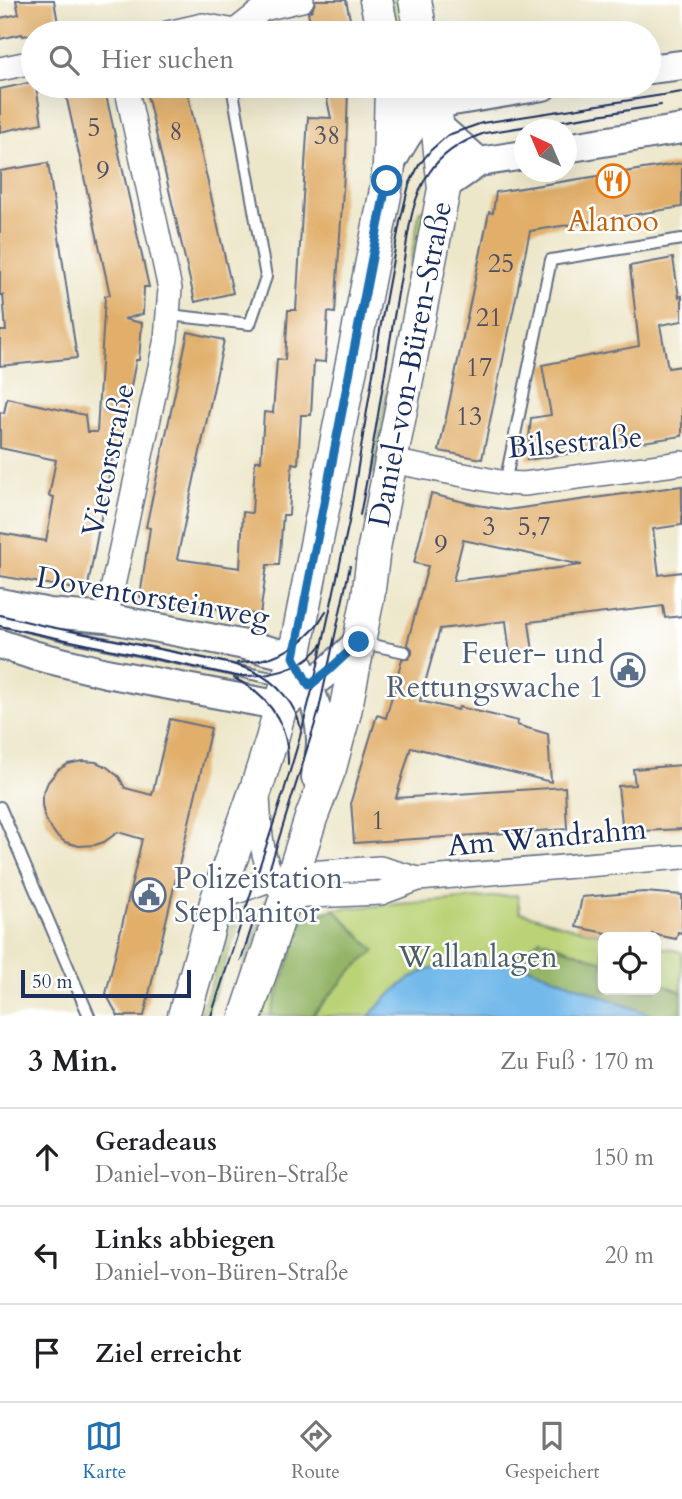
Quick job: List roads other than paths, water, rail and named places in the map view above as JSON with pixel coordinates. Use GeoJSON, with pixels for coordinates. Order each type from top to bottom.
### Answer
{"type":"FeatureCollection","features":[{"type":"Feature","properties":{"kind":"main road"},"geometry":{"type":"LineString","coordinates":[[376,0],[380,21]]}},
{"type":"Feature","properties":{"kind":"main road"},"geometry":{"type":"LineString","coordinates":[[415,0],[419,21]]}},
{"type":"Feature","properties":{"kind":"main road","name":"Daniel-von-Büren-Straße"},"geometry":{"type":"LineString","coordinates":[[184,1016],[217,899],[293,683],[385,195],[389,166],[391,98]]}},
{"type":"Feature","properties":{"kind":"main road","name":"Daniel-von-Büren-Straße"},"geometry":{"type":"LineString","coordinates":[[246,1016],[284,883],[330,768],[359,642],[374,548],[444,186],[432,107]]}},
{"type":"Feature","properties":{"kind":"street"},"geometry":{"type":"LineString","coordinates":[[248,21],[263,9],[302,0]]}},
{"type":"Feature","properties":{"kind":"street"},"geometry":{"type":"LineString","coordinates":[[0,69],[21,65]]}},
{"type":"Feature","properties":{"kind":"street"},"geometry":{"type":"LineString","coordinates":[[661,68],[682,65]]}},
{"type":"Feature","properties":{"kind":"street","name":"Vietorstraße"},"geometry":{"type":"LineString","coordinates":[[106,618],[162,359],[169,315],[170,289],[129,98]]}},
{"type":"Feature","properties":{"kind":"street"},"geometry":{"type":"LineString","coordinates":[[389,166],[406,135],[432,107],[480,98]]}},
{"type":"Feature","properties":{"kind":"street"},"geometry":{"type":"LineString","coordinates":[[432,107],[479,162]]}},
{"type":"Feature","properties":{"kind":"street"},"geometry":{"type":"LineString","coordinates":[[577,146],[682,130]]}},
{"type":"Feature","properties":{"kind":"street"},"geometry":{"type":"LineString","coordinates":[[444,186],[479,162],[514,157]]}},
{"type":"Feature","properties":{"kind":"street","name":"Bilsestraße"},"geometry":{"type":"LineString","coordinates":[[391,461],[505,483],[524,484],[682,463]]}},
{"type":"Feature","properties":{"kind":"street","name":"Doventorsteinweg"},"geometry":{"type":"LineString","coordinates":[[0,603],[106,618],[250,646],[293,683]]}},
{"type":"Feature","properties":{"kind":"street"},"geometry":{"type":"LineString","coordinates":[[0,644],[106,673],[293,683],[328,671],[359,642]]}},
{"type":"Feature","properties":{"kind":"street","name":"Daniel-von-Büren-Straße"},"geometry":{"type":"LineString","coordinates":[[293,683],[318,714],[321,745],[311,818]]}},
{"type":"Feature","properties":{"kind":"street"},"geometry":{"type":"LineString","coordinates":[[257,786],[264,856],[284,883]]}},
{"type":"Feature","properties":{"kind":"street","name":"Am Wandrahm"},"geometry":{"type":"LineString","coordinates":[[217,899],[284,883],[381,893],[418,879],[682,857]]}},
{"type":"Feature","properties":{"kind":"lane"},"geometry":{"type":"LineString","coordinates":[[169,315],[250,324],[266,277],[234,98]]}},
{"type":"Feature","properties":{"kind":"lane"},"geometry":{"type":"LineString","coordinates":[[505,483],[551,260],[682,239]]}},
{"type":"Feature","properties":{"kind":"lane"},"geometry":{"type":"LineString","coordinates":[[0,620],[293,683]]}},
{"type":"Feature","properties":{"kind":"lane"},"geometry":{"type":"LineString","coordinates":[[359,642],[405,652]]}},
{"type":"Feature","properties":{"kind":"lane"},"geometry":{"type":"LineString","coordinates":[[0,807],[89,1016]]}},
{"type":"Feature","properties":{"kind":"water"},"geometry":{"type":"Polygon","coordinates":[[[486,961],[523,965],[653,1016],[369,1016],[386,998],[413,977],[428,970],[486,961]]]}},
{"type":"Feature","properties":{"kind":"tram line"},"geometry":{"type":"LineString","coordinates":[[661,95],[682,92]]}},
{"type":"Feature","properties":{"kind":"tram line"},"geometry":{"type":"LineString","coordinates":[[211,1016],[284,791],[314,683],[349,522],[381,324],[409,185],[419,165],[448,135],[482,123],[643,98]]}},
{"type":"Feature","properties":{"kind":"tram line"},"geometry":{"type":"LineString","coordinates":[[360,515],[410,223],[422,184],[434,166],[453,148],[485,133],[661,105]]}},
{"type":"Feature","properties":{"kind":"tram line"},"geometry":{"type":"LineString","coordinates":[[270,867],[318,714],[350,566]]}},
{"type":"Feature","properties":{"kind":"tram line"},"geometry":{"type":"LineString","coordinates":[[237,663],[265,659],[289,649],[310,634],[326,611]]}},
{"type":"Feature","properties":{"kind":"tram line"},"geometry":{"type":"LineString","coordinates":[[0,615],[248,669],[262,675],[284,695],[295,712],[301,730]]}},
{"type":"Feature","properties":{"kind":"tram line"},"geometry":{"type":"LineString","coordinates":[[0,626],[237,676],[273,673],[295,666],[306,660],[323,643]]}},
{"type":"Feature","properties":{"kind":"tram line"},"geometry":{"type":"LineString","coordinates":[[234,678],[257,693],[274,712],[285,736],[288,764]]}},
{"type":"Feature","properties":{"kind":"tram line"},"geometry":{"type":"LineString","coordinates":[[241,960],[256,914]]}},
{"type":"Feature","properties":{"kind":"place","name":"Alanoo"},"geometry":{"type":"Point","coordinates":[613,181]}},
{"type":"Feature","properties":{"kind":"place","name":"Feuer- und Rettungswache 1"},"geometry":{"type":"Point","coordinates":[628,670]}},
{"type":"Feature","properties":{"kind":"place","name":"Polizeistation Stephanitor"},"geometry":{"type":"Point","coordinates":[149,895]}},
{"type":"Feature","properties":{"kind":"park label","name":"Wallanlagen"},"geometry":{"type":"Point","coordinates":[478,957]}}]}
